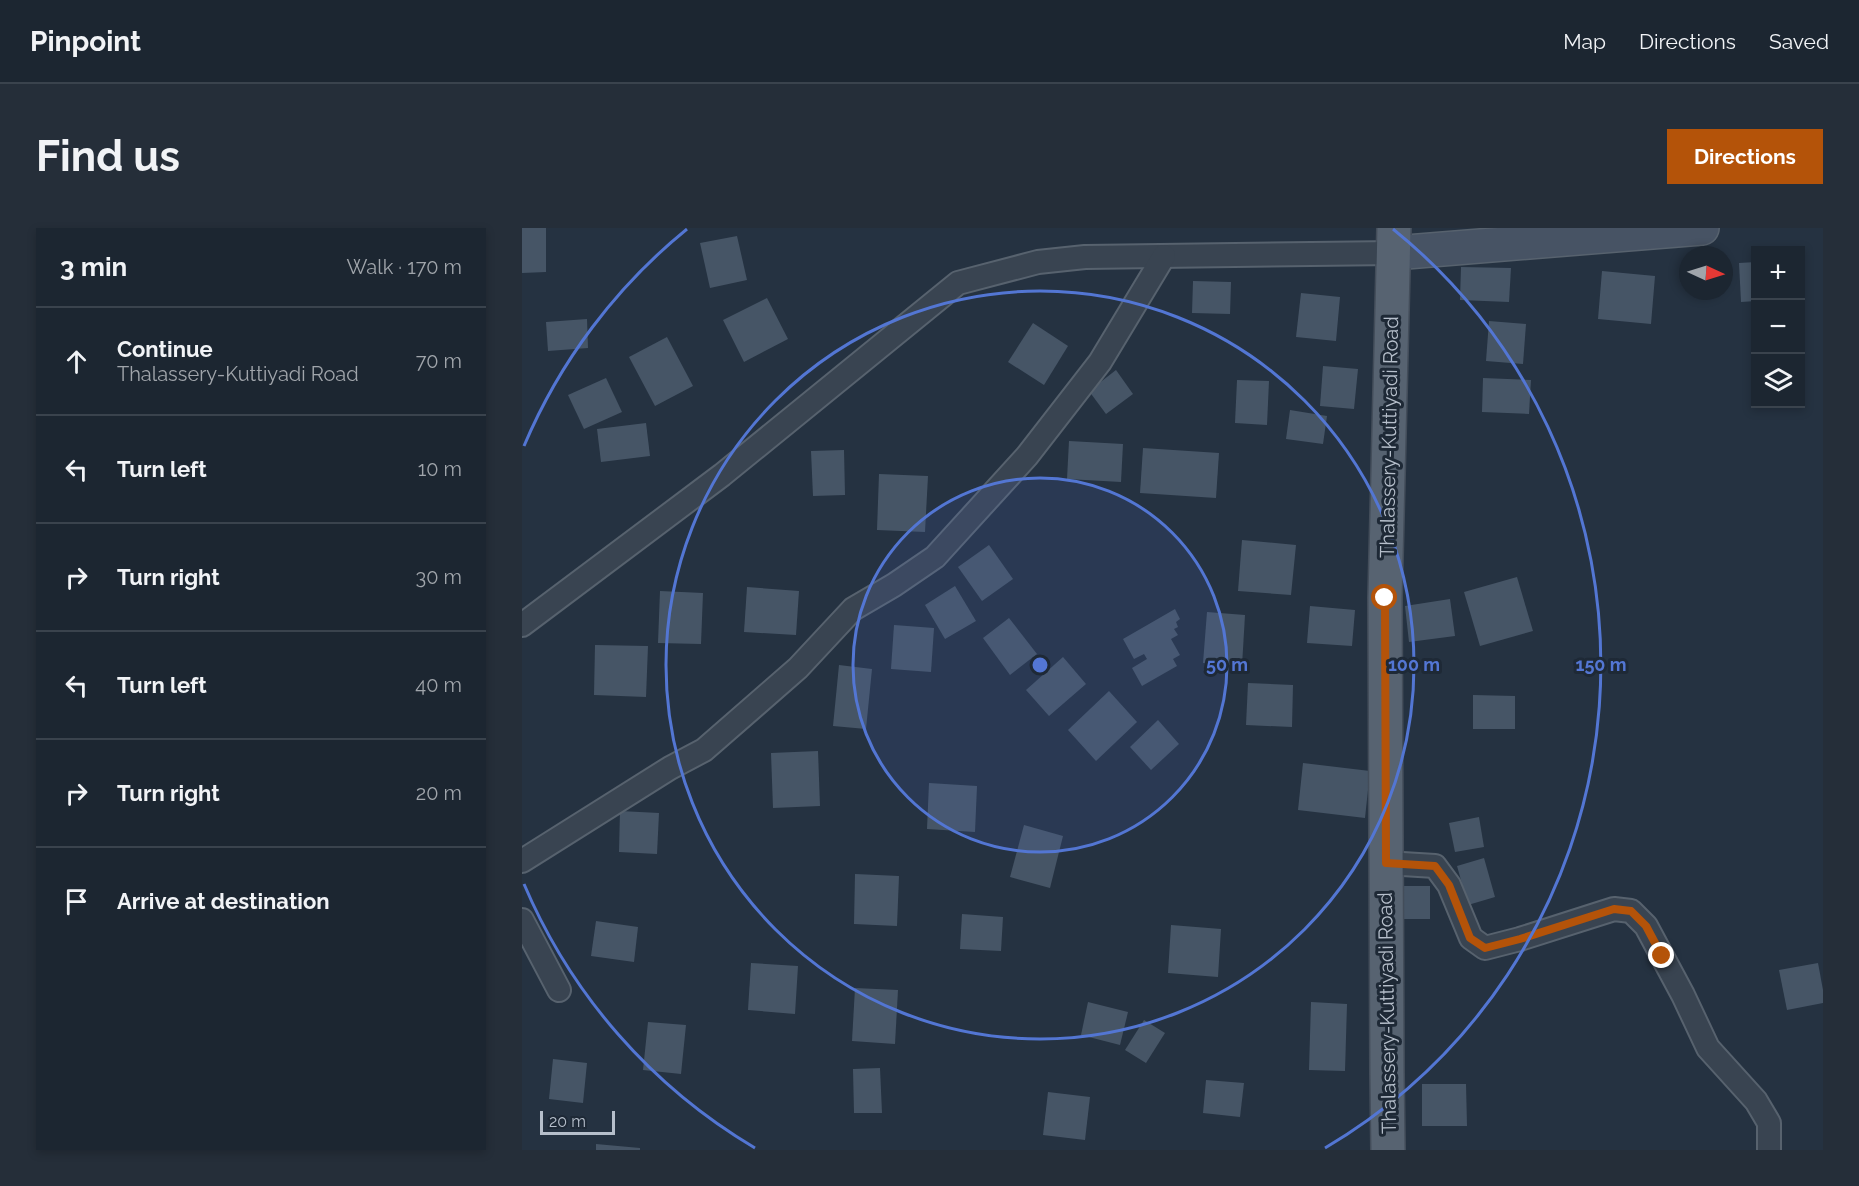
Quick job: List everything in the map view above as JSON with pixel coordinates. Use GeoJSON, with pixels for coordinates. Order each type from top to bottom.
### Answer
{"type":"FeatureCollection","features":[{"type":"Feature","properties":{"kind":"main road"},"geometry":{"type":"LineString","coordinates":[[1394,240],[1702,228]]}},
{"type":"Feature","properties":{"kind":"main road","name":"Thalassery-Kuttiyadi Road"},"geometry":{"type":"LineString","coordinates":[[1389,1150],[1385,598],[1394,240]]}},
{"type":"Feature","properties":{"kind":"street"},"geometry":{"type":"LineString","coordinates":[[522,625],[722,475],[958,283],[1038,262],[1085,257],[1164,256],[1394,240]]}},
{"type":"Feature","properties":{"kind":"street"},"geometry":{"type":"LineString","coordinates":[[522,861],[670,768],[704,750],[798,668],[853,609],[935,557],[1027,456],[1100,362],[1164,256]]}},
{"type":"Feature","properties":{"kind":"street"},"geometry":{"type":"LineString","coordinates":[[1386,863],[1435,866],[1449,885],[1470,938],[1485,948],[1614,909],[1631,911],[1646,926],[1708,1048],[1756,1101],[1769,1124],[1768,1150]]}},
{"type":"Feature","properties":{"kind":"street"},"geometry":{"type":"LineString","coordinates":[[522,920],[559,990]]}},
{"type":"Feature","properties":{"kind":"building"},"geometry":{"type":"Polygon","coordinates":[[[522,228],[546,228],[546,272],[522,273],[522,228]]]}},
{"type":"Feature","properties":{"kind":"building"},"geometry":{"type":"Polygon","coordinates":[[[737,236],[747,280],[710,288],[700,243],[737,236]]]}},
{"type":"Feature","properties":{"kind":"building"},"geometry":{"type":"Polygon","coordinates":[[[1751,262],[1751,301],[1741,302],[1739,263],[1751,262]]]}},
{"type":"Feature","properties":{"kind":"building"},"geometry":{"type":"Polygon","coordinates":[[[1461,267],[1511,268],[1509,302],[1460,300],[1461,267]]]}},
{"type":"Feature","properties":{"kind":"building"},"geometry":{"type":"Polygon","coordinates":[[[1602,271],[1655,276],[1651,324],[1598,319],[1602,271]]]}},
{"type":"Feature","properties":{"kind":"building"},"geometry":{"type":"Polygon","coordinates":[[[1193,281],[1231,282],[1230,314],[1192,313],[1193,281]]]}},
{"type":"Feature","properties":{"kind":"building"},"geometry":{"type":"Polygon","coordinates":[[[1301,293],[1340,297],[1336,341],[1296,337],[1301,293]]]}},
{"type":"Feature","properties":{"kind":"building"},"geometry":{"type":"Polygon","coordinates":[[[767,298],[788,339],[744,362],[723,320],[767,298]]]}},
{"type":"Feature","properties":{"kind":"building"},"geometry":{"type":"Polygon","coordinates":[[[587,319],[588,348],[548,351],[546,322],[587,319]]]}},
{"type":"Feature","properties":{"kind":"building"},"geometry":{"type":"Polygon","coordinates":[[[1489,321],[1526,324],[1523,364],[1486,361],[1489,321]]]}},
{"type":"Feature","properties":{"kind":"building"},"geometry":{"type":"Polygon","coordinates":[[[1033,323],[1068,346],[1044,385],[1008,362],[1033,323]]]}},
{"type":"Feature","properties":{"kind":"building"},"geometry":{"type":"Polygon","coordinates":[[[667,337],[693,386],[655,406],[629,357],[667,337]]]}},
{"type":"Feature","properties":{"kind":"building"},"geometry":{"type":"Polygon","coordinates":[[[1323,366],[1358,369],[1354,409],[1320,406],[1323,366]]]}},
{"type":"Feature","properties":{"kind":"building"},"geometry":{"type":"Polygon","coordinates":[[[1116,370],[1133,394],[1106,414],[1089,391],[1116,370]]]}},
{"type":"Feature","properties":{"kind":"building"},"geometry":{"type":"Polygon","coordinates":[[[606,378],[622,412],[584,429],[568,395],[606,378]]]}},
{"type":"Feature","properties":{"kind":"building"},"geometry":{"type":"Polygon","coordinates":[[[1483,378],[1531,380],[1529,414],[1482,412],[1483,378]]]}},
{"type":"Feature","properties":{"kind":"building"},"geometry":{"type":"Polygon","coordinates":[[[1237,380],[1269,381],[1267,425],[1235,423],[1237,380]]]}},
{"type":"Feature","properties":{"kind":"building"},"geometry":{"type":"Polygon","coordinates":[[[1290,410],[1327,416],[1323,444],[1286,439],[1290,410]]]}},
{"type":"Feature","properties":{"kind":"building"},"geometry":{"type":"Polygon","coordinates":[[[646,423],[650,456],[601,462],[597,429],[646,423]]]}},
{"type":"Feature","properties":{"kind":"building"},"geometry":{"type":"Polygon","coordinates":[[[1069,441],[1123,444],[1121,482],[1067,479],[1069,441]]]}},
{"type":"Feature","properties":{"kind":"building"},"geometry":{"type":"Polygon","coordinates":[[[1143,448],[1219,453],[1216,498],[1140,493],[1143,448]]]}},
{"type":"Feature","properties":{"kind":"building"},"geometry":{"type":"Polygon","coordinates":[[[844,450],[845,495],[813,496],[811,451],[844,450]]]}},
{"type":"Feature","properties":{"kind":"building"},"geometry":{"type":"Polygon","coordinates":[[[879,474],[928,476],[925,532],[877,530],[879,474]]]}},
{"type":"Feature","properties":{"kind":"building"},"geometry":{"type":"Polygon","coordinates":[[[1242,540],[1296,545],[1291,595],[1238,591],[1242,540]]]}},
{"type":"Feature","properties":{"kind":"building"},"geometry":{"type":"Polygon","coordinates":[[[989,545],[1013,579],[982,601],[958,567],[989,545]]]}},
{"type":"Feature","properties":{"kind":"building"},"geometry":{"type":"Polygon","coordinates":[[[1517,577],[1533,631],[1480,646],[1464,592],[1517,577]]]}},
{"type":"Feature","properties":{"kind":"building"},"geometry":{"type":"Polygon","coordinates":[[[955,586],[976,621],[945,639],[925,605],[955,586]]]}},
{"type":"Feature","properties":{"kind":"building"},"geometry":{"type":"Polygon","coordinates":[[[747,587],[799,591],[796,635],[744,632],[747,587]]]}},
{"type":"Feature","properties":{"kind":"building"},"geometry":{"type":"Polygon","coordinates":[[[660,591],[703,593],[701,644],[658,643],[660,591]]]}},
{"type":"Feature","properties":{"kind":"building"},"geometry":{"type":"Polygon","coordinates":[[[1450,599],[1455,636],[1409,642],[1405,606],[1450,599]]]}},
{"type":"Feature","properties":{"kind":"building"},"geometry":{"type":"Polygon","coordinates":[[[1310,606],[1355,610],[1352,646],[1307,643],[1310,606]]]}},
{"type":"Feature","properties":{"kind":"building"},"geometry":{"type":"Polygon","coordinates":[[[1175,609],[1180,619],[1176,622],[1178,627],[1174,629],[1178,635],[1171,639],[1180,655],[1173,659],[1177,666],[1142,686],[1132,668],[1147,659],[1144,654],[1134,659],[1123,639],[1175,609]]]}},
{"type":"Feature","properties":{"kind":"building"},"geometry":{"type":"Polygon","coordinates":[[[1207,612],[1245,615],[1242,666],[1203,663],[1207,612]]]}},
{"type":"Feature","properties":{"kind":"building"},"geometry":{"type":"Polygon","coordinates":[[[1009,618],[1037,654],[1010,675],[983,638],[1009,618]]]}},
{"type":"Feature","properties":{"kind":"building"},"geometry":{"type":"Polygon","coordinates":[[[894,625],[934,628],[931,672],[891,669],[894,625]]]}},
{"type":"Feature","properties":{"kind":"building"},"geometry":{"type":"Polygon","coordinates":[[[595,645],[648,646],[646,697],[594,695],[595,645]]]}},
{"type":"Feature","properties":{"kind":"building"},"geometry":{"type":"Polygon","coordinates":[[[1063,657],[1086,684],[1049,716],[1026,690],[1063,657]]]}},
{"type":"Feature","properties":{"kind":"building"},"geometry":{"type":"Polygon","coordinates":[[[839,665],[872,669],[866,729],[833,726],[839,665]]]}},
{"type":"Feature","properties":{"kind":"building"},"geometry":{"type":"Polygon","coordinates":[[[1248,683],[1293,685],[1292,727],[1246,725],[1248,683]]]}},
{"type":"Feature","properties":{"kind":"building"},"geometry":{"type":"Polygon","coordinates":[[[1109,691],[1137,722],[1096,761],[1068,730],[1109,691]]]}},
{"type":"Feature","properties":{"kind":"building"},"geometry":{"type":"Polygon","coordinates":[[[1473,695],[1515,696],[1515,729],[1473,729],[1473,695]]]}},
{"type":"Feature","properties":{"kind":"building"},"geometry":{"type":"Polygon","coordinates":[[[1158,720],[1179,744],[1151,770],[1130,747],[1158,720]]]}},
{"type":"Feature","properties":{"kind":"building"},"geometry":{"type":"Polygon","coordinates":[[[818,751],[820,806],[773,808],[771,753],[818,751]]]}},
{"type":"Feature","properties":{"kind":"building"},"geometry":{"type":"Polygon","coordinates":[[[1303,763],[1370,771],[1365,818],[1298,810],[1303,763]]]}},
{"type":"Feature","properties":{"kind":"building"},"geometry":{"type":"Polygon","coordinates":[[[929,783],[977,786],[975,832],[927,829],[929,783]]]}},
{"type":"Feature","properties":{"kind":"building"},"geometry":{"type":"Polygon","coordinates":[[[620,811],[659,813],[657,854],[619,852],[620,811]]]}},
{"type":"Feature","properties":{"kind":"building"},"geometry":{"type":"Polygon","coordinates":[[[1479,817],[1484,847],[1455,852],[1449,823],[1479,817]]]}},
{"type":"Feature","properties":{"kind":"building"},"geometry":{"type":"Polygon","coordinates":[[[1024,825],[1063,836],[1050,888],[1010,877],[1024,825]]]}},
{"type":"Feature","properties":{"kind":"building"},"geometry":{"type":"Polygon","coordinates":[[[1484,858],[1495,897],[1468,905],[1457,866],[1484,858]]]}},
{"type":"Feature","properties":{"kind":"building"},"geometry":{"type":"Polygon","coordinates":[[[855,874],[899,876],[897,926],[854,924],[855,874]]]}},
{"type":"Feature","properties":{"kind":"building"},"geometry":{"type":"Polygon","coordinates":[[[1398,886],[1430,886],[1430,919],[1398,919],[1398,886]]]}},
{"type":"Feature","properties":{"kind":"building"},"geometry":{"type":"Polygon","coordinates":[[[962,914],[1003,917],[1001,951],[960,949],[962,914]]]}},
{"type":"Feature","properties":{"kind":"building"},"geometry":{"type":"Polygon","coordinates":[[[596,921],[638,927],[634,962],[591,956],[596,921]]]}},
{"type":"Feature","properties":{"kind":"building"},"geometry":{"type":"Polygon","coordinates":[[[1171,925],[1221,929],[1218,977],[1168,973],[1171,925]]]}},
{"type":"Feature","properties":{"kind":"building"},"geometry":{"type":"Polygon","coordinates":[[[751,963],[798,966],[795,1014],[748,1010],[751,963]]]}},
{"type":"Feature","properties":{"kind":"building"},"geometry":{"type":"Polygon","coordinates":[[[1818,963],[1823,1003],[1787,1010],[1779,970],[1818,963]]]}},
{"type":"Feature","properties":{"kind":"building"},"geometry":{"type":"Polygon","coordinates":[[[855,988],[898,990],[895,1044],[852,1041],[855,988]]]}},
{"type":"Feature","properties":{"kind":"building"},"geometry":{"type":"Polygon","coordinates":[[[1088,1002],[1128,1012],[1120,1045],[1081,1035],[1088,1002]]]}},
{"type":"Feature","properties":{"kind":"building"},"geometry":{"type":"Polygon","coordinates":[[[1311,1002],[1347,1004],[1345,1071],[1309,1070],[1311,1002]]]}},
{"type":"Feature","properties":{"kind":"building"},"geometry":{"type":"Polygon","coordinates":[[[1144,1020],[1165,1033],[1146,1063],[1125,1050],[1144,1020]]]}},
{"type":"Feature","properties":{"kind":"building"},"geometry":{"type":"Polygon","coordinates":[[[648,1022],[686,1025],[681,1074],[643,1070],[648,1022]]]}},
{"type":"Feature","properties":{"kind":"building"},"geometry":{"type":"Polygon","coordinates":[[[553,1059],[587,1063],[583,1103],[549,1099],[553,1059]]]}},
{"type":"Feature","properties":{"kind":"building"},"geometry":{"type":"Polygon","coordinates":[[[880,1068],[882,1113],[854,1113],[853,1069],[880,1068]]]}},
{"type":"Feature","properties":{"kind":"building"},"geometry":{"type":"Polygon","coordinates":[[[1206,1080],[1244,1083],[1240,1117],[1203,1113],[1206,1080]]]}},
{"type":"Feature","properties":{"kind":"building"},"geometry":{"type":"Polygon","coordinates":[[[1422,1084],[1466,1084],[1467,1126],[1422,1126],[1422,1084]]]}},
{"type":"Feature","properties":{"kind":"building"},"geometry":{"type":"Polygon","coordinates":[[[1048,1092],[1090,1097],[1085,1140],[1043,1135],[1048,1092]]]}},
{"type":"Feature","properties":{"kind":"building"},"geometry":{"type":"Polygon","coordinates":[[[596,1144],[640,1148],[640,1150],[596,1150],[596,1144]]]}},
{"type":"Feature","properties":{"kind":"route"},"geometry":{"type":"LineString","coordinates":[[1385,598],[1386,863],[1435,866],[1449,885],[1470,938],[1485,948],[1614,909],[1631,911],[1646,926],[1662,956]]}}]}
